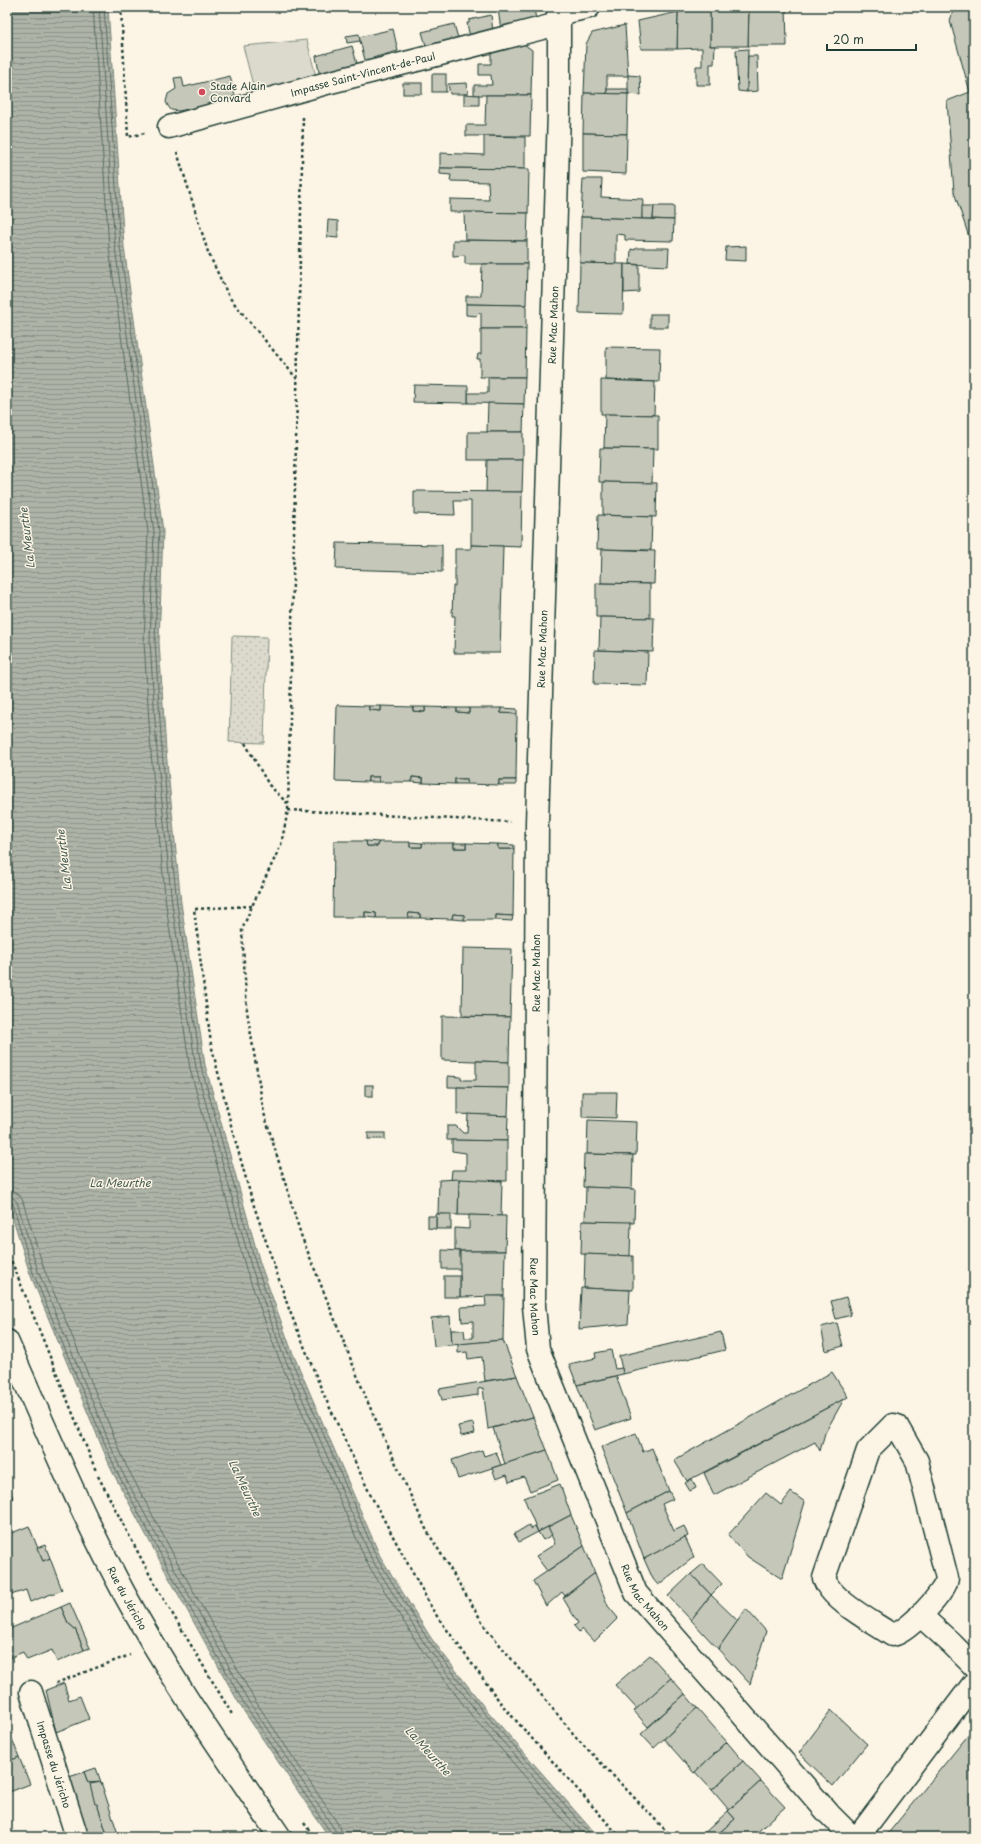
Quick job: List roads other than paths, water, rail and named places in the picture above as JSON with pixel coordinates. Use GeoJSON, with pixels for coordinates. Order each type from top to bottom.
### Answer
{"type":"FeatureCollection","features":[{"type":"Feature","properties":{"kind":"street","name":"Impasse Saint-Vincent-de-Paul"},"geometry":{"type":"LineString","coordinates":[[169,127],[304,90],[589,7]]}},
{"type":"Feature","properties":{"kind":"street","name":"Rue Mac Mahon"},"geometry":{"type":"LineString","coordinates":[[558,15],[559,112],[537,823],[534,1306],[538,1349],[636,1594],[852,1837]]}},
{"type":"Feature","properties":{"kind":"street","name":"Rue du Jéricho"},"geometry":{"type":"LineString","coordinates":[[7,1341],[84,1514],[125,1594],[155,1646],[207,1729],[280,1837]]}},
{"type":"Feature","properties":{"kind":"street"},"geometry":{"type":"LineString","coordinates":[[893,1426],[897,1426],[917,1461],[947,1578],[944,1586],[920,1616],[902,1632],[892,1634],[859,1614],[830,1591],[824,1578],[868,1450],[893,1426]]}},
{"type":"Feature","properties":{"kind":"street"},"geometry":{"type":"LineString","coordinates":[[920,1616],[951,1642],[974,1666]]}},
{"type":"Feature","properties":{"kind":"street"},"geometry":{"type":"LineString","coordinates":[[858,1837],[974,1683]]}},
{"type":"Feature","properties":{"kind":"street","name":"Impasse du Jéricho"},"geometry":{"type":"LineString","coordinates":[[31,1692],[77,1837]]}},
{"type":"Feature","properties":{"kind":"water","name":"La Meurthe"},"geometry":{"type":"Polygon","coordinates":[[[7,7],[108,7],[124,247],[163,531],[159,642],[166,751],[181,903],[205,1065],[260,1263],[291,1349],[380,1556],[431,1638],[484,1707],[598,1837],[329,1837],[241,1707],[168,1576],[112,1471],[30,1274],[7,1199],[7,7]]]}},
{"type":"Feature","properties":{"kind":"place","name":"Stade Alain Convard"},"geometry":{"type":"Point","coordinates":[202,92]}}]}
